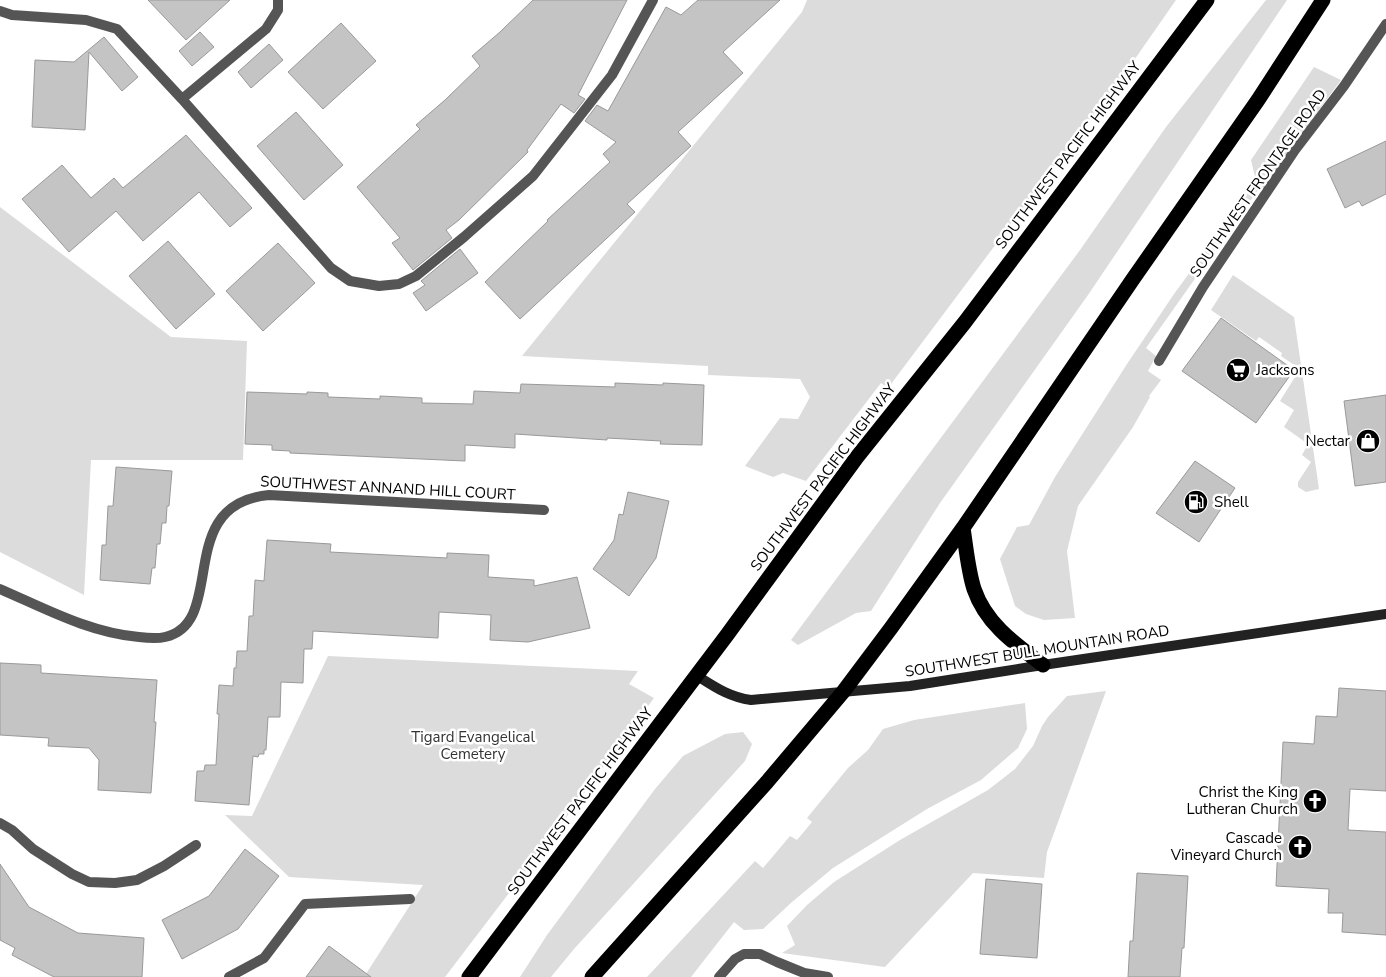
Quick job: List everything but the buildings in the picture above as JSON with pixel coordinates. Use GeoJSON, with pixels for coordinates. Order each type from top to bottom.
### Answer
{"type":"FeatureCollection","features":[{"type":"Feature","properties":{"kind":"highway","name":"SOUTHWEST PACIFIC HIGHWAY"},"geometry":{"type":"LineString","coordinates":[[469,977],[858,457],[965,322],[1207,0]]}},
{"type":"Feature","properties":{"kind":"highway"},"geometry":{"type":"LineString","coordinates":[[592,977],[767,782],[843,692],[891,628],[963,528],[1258,100],[1323,0]]}},
{"type":"Feature","properties":{"kind":"highway"},"geometry":{"type":"LineString","coordinates":[[963,528],[974,588],[985,612],[1010,640],[1043,665]]}},
{"type":"Feature","properties":{"kind":"main road","name":"SOUTHWEST BULL MOUNTAIN ROAD"},"geometry":{"type":"LineString","coordinates":[[696,675],[728,695],[746,700],[843,692],[910,686],[1386,614]]}},
{"type":"Feature","properties":{"kind":"street"},"geometry":{"type":"LineString","coordinates":[[182,99],[266,29],[278,10],[278,0]]}},
{"type":"Feature","properties":{"kind":"street"},"geometry":{"type":"LineString","coordinates":[[0,11],[12,15],[86,20],[117,29],[182,99],[331,268],[350,281],[379,286],[398,284],[416,276],[464,237],[533,176],[612,75],[653,0]]}},
{"type":"Feature","properties":{"kind":"street","name":"SOUTHWEST FRONTAGE ROAD"},"geometry":{"type":"LineString","coordinates":[[1159,361],[1204,287],[1296,150],[1344,86],[1386,24]]}},
{"type":"Feature","properties":{"kind":"street","name":"SOUTHWEST ANNAND HILL COURT"},"geometry":{"type":"LineString","coordinates":[[0,589],[99,630],[118,635],[148,638],[164,637],[176,633],[187,624],[195,611],[206,557],[214,531],[221,517],[230,507],[245,499],[269,495],[544,510]]}},
{"type":"Feature","properties":{"kind":"street"},"geometry":{"type":"LineString","coordinates":[[0,823],[12,830],[33,850],[72,874],[90,882],[114,883],[137,880],[164,866],[196,845]]}},
{"type":"Feature","properties":{"kind":"street"},"geometry":{"type":"LineString","coordinates":[[229,977],[264,958],[305,904],[410,899]]}},
{"type":"Feature","properties":{"kind":"street"},"geometry":{"type":"LineString","coordinates":[[719,977],[735,959],[744,954],[760,954],[804,973],[828,977]]}},
{"type":"Feature","properties":{"kind":"green space"},"geometry":{"type":"Polygon","coordinates":[[[807,0],[1176,0],[1137,56],[888,388],[881,383],[806,481],[783,473],[773,477],[745,466],[780,418],[798,419],[810,397],[800,379],[708,375],[708,366],[522,356],[802,12],[807,0]]]}},
{"type":"Feature","properties":{"kind":"green space"},"geometry":{"type":"Polygon","coordinates":[[[1266,0],[1287,0],[1088,295],[940,503],[871,611],[856,613],[798,645],[791,640],[1080,250],[1166,127],[1266,0]]]}},
{"type":"Feature","properties":{"kind":"green space"},"geometry":{"type":"Polygon","coordinates":[[[1314,67],[1341,80],[1290,149],[1265,191],[1257,191],[1146,348],[1156,356],[1148,371],[1161,380],[1149,396],[1133,427],[1078,506],[1067,551],[1075,618],[1044,620],[1026,614],[1015,606],[1000,559],[1017,527],[1029,525],[1055,477],[1127,364],[1174,294],[1245,197],[1255,177],[1251,160],[1314,67]]]}},
{"type":"Feature","properties":{"kind":"green space"},"geometry":{"type":"Polygon","coordinates":[[[0,207],[171,337],[247,341],[243,460],[91,460],[84,595],[0,552],[0,207]]]}},
{"type":"Feature","properties":{"kind":"green space"},"geometry":{"type":"Polygon","coordinates":[[[1233,275],[1294,317],[1319,489],[1306,492],[1298,487],[1298,482],[1311,462],[1302,455],[1308,444],[1284,427],[1294,410],[1280,401],[1300,369],[1281,356],[1282,353],[1259,337],[1256,341],[1211,310],[1233,275]]]}},
{"type":"Feature","properties":{"kind":"green space","name":"Tigard Evangelical Cemetery"},"geometry":{"type":"Polygon","coordinates":[[[328,656],[638,671],[629,684],[654,698],[554,834],[445,977],[364,977],[423,885],[289,877],[225,815],[252,816],[328,656]]]}},
{"type":"Feature","properties":{"kind":"green space"},"geometry":{"type":"Polygon","coordinates":[[[1106,691],[1047,852],[1044,878],[973,873],[885,967],[782,953],[795,945],[787,926],[807,905],[834,882],[900,840],[988,790],[1015,769],[1033,746],[1048,717],[1067,696],[1106,691]]]}},
{"type":"Feature","properties":{"kind":"green space"},"geometry":{"type":"Polygon","coordinates":[[[1025,703],[1027,729],[1018,748],[981,780],[927,809],[833,868],[763,929],[744,930],[734,922],[691,977],[647,977],[755,861],[763,868],[790,836],[797,840],[812,822],[807,818],[848,768],[868,750],[883,729],[914,720],[1025,703]]]}},
{"type":"Feature","properties":{"kind":"green space"},"geometry":{"type":"Polygon","coordinates":[[[743,732],[752,744],[745,761],[574,949],[551,977],[520,977],[547,935],[655,789],[683,756],[725,734],[743,732]]]}},
{"type":"Feature","properties":{"kind":"place","name":"Jacksons"},"geometry":{"type":"Point","coordinates":[1238,370]}},
{"type":"Feature","properties":{"kind":"place","name":"Nectar"},"geometry":{"type":"Point","coordinates":[1368,441]}},
{"type":"Feature","properties":{"kind":"place","name":"Shell"},"geometry":{"type":"Point","coordinates":[1196,502]}},
{"type":"Feature","properties":{"kind":"place","name":"Christ the King Lutheran Church"},"geometry":{"type":"Point","coordinates":[1315,801]}},
{"type":"Feature","properties":{"kind":"place","name":"Cascade Vineyard Church"},"geometry":{"type":"Point","coordinates":[1300,847]}}]}
